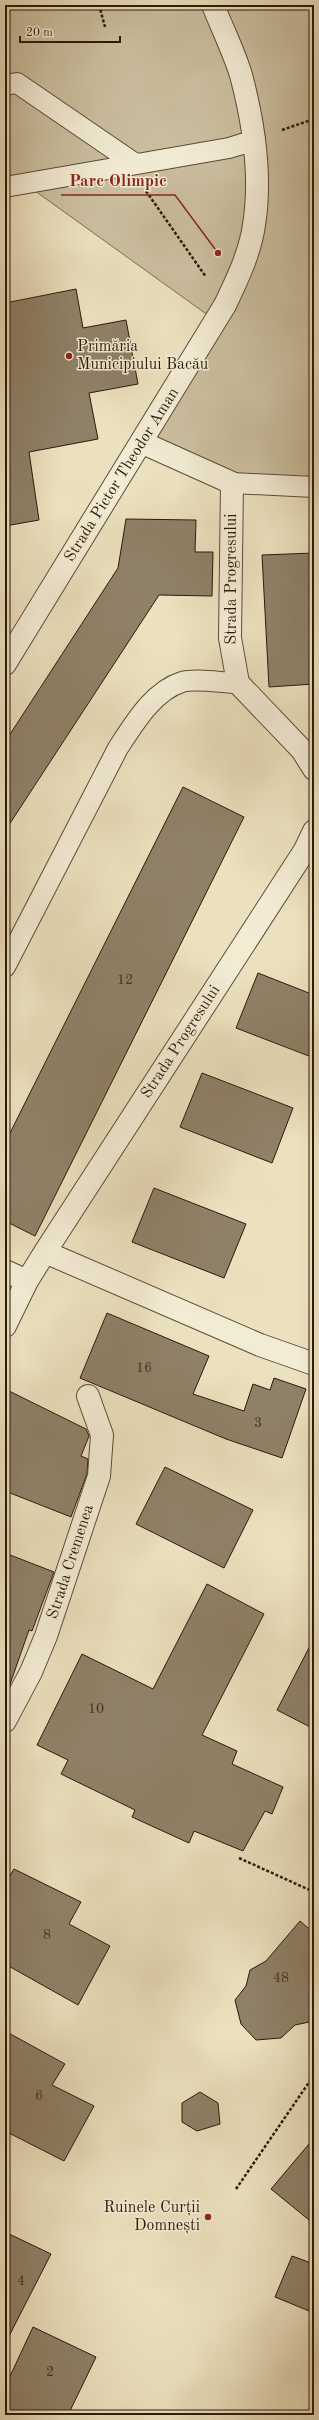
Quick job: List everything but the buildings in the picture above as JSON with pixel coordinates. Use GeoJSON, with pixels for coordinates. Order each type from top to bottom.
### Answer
{"type":"FeatureCollection","features":[{"type":"Feature","properties":{"kind":"street","name":"Strada Pictor Theodor Aman"},"geometry":{"type":"LineString","coordinates":[[5,664],[143,443],[225,305],[242,266],[254,227],[258,184],[255,140],[241,74],[213,5]]}},
{"type":"Feature","properties":{"kind":"street"},"geometry":{"type":"LineString","coordinates":[[143,443],[232,482]]}},
{"type":"Feature","properties":{"kind":"street","name":"Strada Progresului"},"geometry":{"type":"LineString","coordinates":[[232,482],[230,638],[238,683]]}},
{"type":"Feature","properties":{"kind":"street"},"geometry":{"type":"LineString","coordinates":[[238,683],[302,750],[314,769]]}},
{"type":"Feature","properties":{"kind":"street","name":"Strada Progresului"},"geometry":{"type":"LineString","coordinates":[[5,1326],[27,1281],[45,1252],[305,850],[314,831]]}},
{"type":"Feature","properties":{"kind":"street"},"geometry":{"type":"LineString","coordinates":[[45,1252],[260,1346],[314,1364]]}},
{"type":"Feature","properties":{"kind":"street"},"geometry":{"type":"LineString","coordinates":[[5,1270],[27,1281]]}},
{"type":"Feature","properties":{"kind":"street","name":"Strada Cremenea"},"geometry":{"type":"LineString","coordinates":[[5,1721],[31,1672],[46,1636],[99,1476],[102,1435],[88,1396]]}},
{"type":"Feature","properties":{"kind":"lane"},"geometry":{"type":"LineString","coordinates":[[5,85],[17,83],[134,163]]}},
{"type":"Feature","properties":{"kind":"lane"},"geometry":{"type":"LineString","coordinates":[[5,186],[229,148],[255,140]]}},
{"type":"Feature","properties":{"kind":"lane"},"geometry":{"type":"LineString","coordinates":[[232,482],[314,487]]}},
{"type":"Feature","properties":{"kind":"lane"},"geometry":{"type":"LineString","coordinates":[[5,967],[118,748],[136,720],[165,691],[183,682],[238,683]]}},
{"type":"Feature","properties":{"kind":"path"},"geometry":{"type":"LineString","coordinates":[[99,5],[105,27]]}},
{"type":"Feature","properties":{"kind":"path"},"geometry":{"type":"LineString","coordinates":[[255,140],[314,119]]}},
{"type":"Feature","properties":{"kind":"path"},"geometry":{"type":"LineString","coordinates":[[134,163],[139,181],[225,305]]}},
{"type":"Feature","properties":{"kind":"path"},"geometry":{"type":"LineString","coordinates":[[239,1858],[314,1892]]}},
{"type":"Feature","properties":{"kind":"path"},"geometry":{"type":"LineString","coordinates":[[236,2189],[314,2075]]}},
{"type":"Feature","properties":{"kind":"shaded area"},"geometry":{"type":"Polygon","coordinates":[[[5,5],[314,5],[314,487],[232,483],[143,443],[216,321],[24,183],[5,186],[5,5]]]}},
{"type":"Feature","properties":{"kind":"place","name":"Parc Olimpic"},"geometry":{"type":"Point","coordinates":[218,253]}},
{"type":"Feature","properties":{"kind":"place","name":"Primăria Municipiului Bacău"},"geometry":{"type":"Point","coordinates":[69,356]}},
{"type":"Feature","properties":{"kind":"place","name":"Ruinele Curții Domnești"},"geometry":{"type":"Point","coordinates":[208,2217]}}]}
